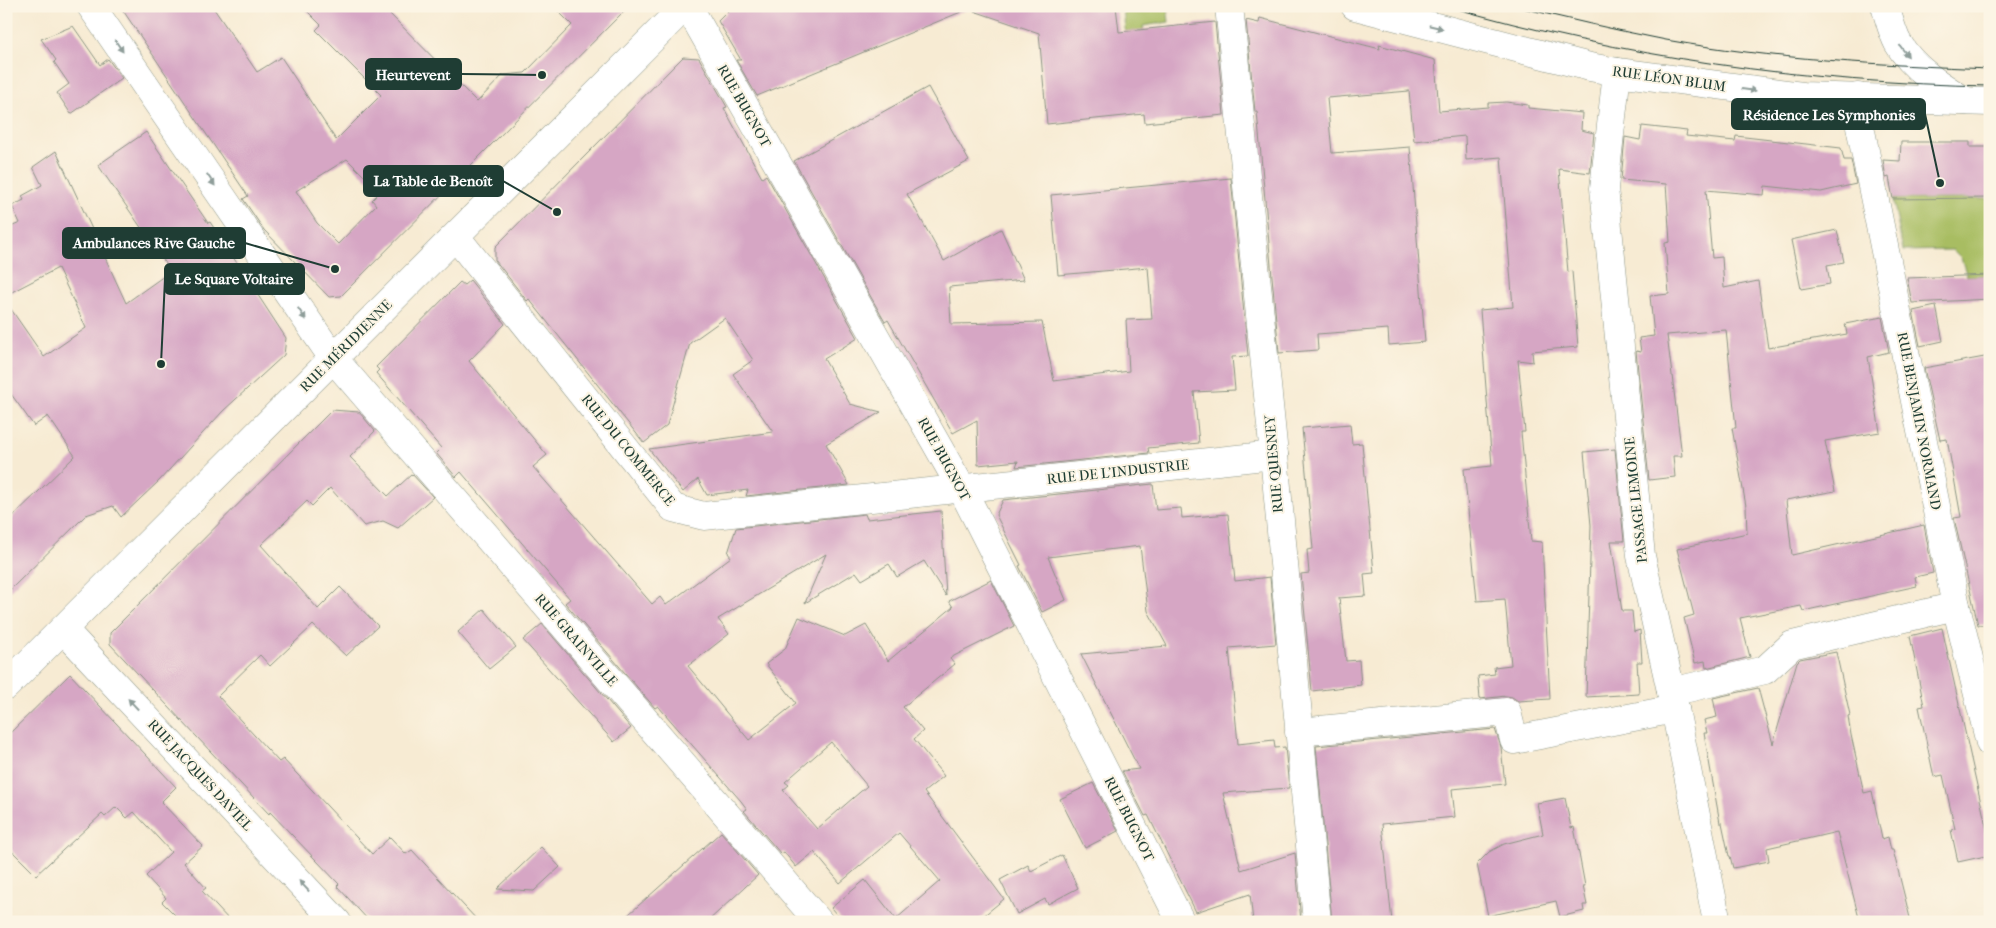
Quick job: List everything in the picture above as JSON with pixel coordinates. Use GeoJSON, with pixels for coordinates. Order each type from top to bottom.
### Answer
{"type":"FeatureCollection","features":[{"type":"Feature","properties":{"kind":"street","name":"RUE GRAINVILLE"},"geometry":{"type":"LineString","coordinates":[[91,6],[333,358],[819,922]]}},
{"type":"Feature","properties":{"kind":"street","name":"RUE MÉRIDIENNE"},"geometry":{"type":"LineString","coordinates":[[6,686],[686,6]]}},
{"type":"Feature","properties":{"kind":"street","name":"RUE BUGNOT"},"geometry":{"type":"LineString","coordinates":[[686,6],[962,489],[1181,922]]}},
{"type":"Feature","properties":{"kind":"street","name":"RUE QUESNEY"},"geometry":{"type":"LineString","coordinates":[[1229,6],[1274,455],[1317,922]]}},
{"type":"Feature","properties":{"kind":"street","name":"RUE LÉON BLUM"},"geometry":{"type":"LineString","coordinates":[[1355,6],[1590,67],[1617,72],[1802,96],[1978,102]]}},
{"type":"Feature","properties":{"kind":"street"},"geometry":{"type":"LineString","coordinates":[[1885,6],[1897,41],[1904,52],[1940,85],[1978,102]]}},
{"type":"Feature","properties":{"kind":"street","name":"PASSAGE LEMOINE"},"geometry":{"type":"LineString","coordinates":[[1617,72],[1604,188],[1641,556],[1673,700],[1717,922]]}},
{"type":"Feature","properties":{"kind":"street","name":"RUE BENJAMIN NORMAND"},"geometry":{"type":"LineString","coordinates":[[1858,98],[1860,126],[1956,606],[1990,743]]}},
{"type":"Feature","properties":{"kind":"street","name":"RUE DU COMMERCE"},"geometry":{"type":"LineString","coordinates":[[456,237],[673,508],[704,516],[962,489]]}},
{"type":"Feature","properties":{"kind":"street","name":"RUE DE L'INDUSTRIE"},"geometry":{"type":"LineString","coordinates":[[962,489],[1274,455]]}},
{"type":"Feature","properties":{"kind":"street"},"geometry":{"type":"LineString","coordinates":[[1299,732],[1507,712],[1514,740],[1673,700],[1765,670],[1792,645],[1956,606]]}},
{"type":"Feature","properties":{"kind":"street","name":"RUE JACQUES DAVIEL"},"geometry":{"type":"LineString","coordinates":[[63,629],[337,922]]}},
{"type":"Feature","properties":{"kind":"green space"},"geometry":{"type":"Polygon","coordinates":[[[1123,6],[1167,6],[1169,22],[1143,26],[1146,41],[1126,42],[1123,6]]]}},
{"type":"Feature","properties":{"kind":"green space"},"geometry":{"type":"Polygon","coordinates":[[[1893,199],[1990,199],[1990,275],[1967,276],[1961,258],[1953,250],[1903,251],[1893,199]]]}},
{"type":"Feature","properties":{"kind":"building"},"geometry":{"type":"Polygon","coordinates":[[[120,6],[212,6],[257,72],[281,57],[336,140],[381,95],[316,30],[321,25],[302,6],[382,6],[477,102],[503,75],[525,73],[572,25],[553,6],[629,6],[341,296],[329,297],[264,230],[243,199],[248,196],[120,6]],[[347,159],[296,191],[317,223],[338,244],[376,205],[372,200],[380,192],[347,159]]]}},
{"type":"Feature","properties":{"kind":"building"},"geometry":{"type":"Polygon","coordinates":[[[733,6],[973,7],[757,96],[736,60],[741,60],[718,21],[733,6]]]}},
{"type":"Feature","properties":{"kind":"building"},"geometry":{"type":"Polygon","coordinates":[[[974,6],[1116,6],[1119,32],[1215,22],[1224,115],[1145,123],[1144,114],[1047,124],[1039,33],[974,11],[974,6]]]}},
{"type":"Feature","properties":{"kind":"building"},"geometry":{"type":"Polygon","coordinates":[[[1260,18],[1380,49],[1379,45],[1435,60],[1439,111],[1488,107],[1488,103],[1506,102],[1528,105],[1528,108],[1582,113],[1581,130],[1594,133],[1590,173],[1559,169],[1568,272],[1572,271],[1578,347],[1532,351],[1533,362],[1518,360],[1525,432],[1521,432],[1531,541],[1542,542],[1550,699],[1518,701],[1506,696],[1480,699],[1478,676],[1495,674],[1494,667],[1511,665],[1505,599],[1477,601],[1464,469],[1492,466],[1480,310],[1513,307],[1501,157],[1466,160],[1465,136],[1414,141],[1409,91],[1327,98],[1332,153],[1410,147],[1425,342],[1389,345],[1388,329],[1317,334],[1318,350],[1279,353],[1257,112],[1255,112],[1246,20],[1259,23],[1260,18]]]}},
{"type":"Feature","properties":{"kind":"building"},"geometry":{"type":"Polygon","coordinates":[[[73,26],[100,65],[108,59],[122,78],[71,114],[57,93],[69,84],[54,62],[56,60],[41,39],[73,26]]]}},
{"type":"Feature","properties":{"kind":"building"},"geometry":{"type":"Polygon","coordinates":[[[683,57],[699,58],[727,107],[724,108],[762,178],[766,175],[858,338],[824,359],[850,404],[881,412],[826,444],[849,485],[746,496],[748,490],[707,495],[698,479],[683,492],[649,449],[773,432],[733,374],[753,360],[725,318],[690,343],[667,425],[644,443],[529,299],[527,301],[495,260],[495,247],[683,57]]]}},
{"type":"Feature","properties":{"kind":"building"},"geometry":{"type":"Polygon","coordinates":[[[928,87],[969,161],[907,194],[944,261],[1001,229],[1024,280],[949,287],[951,324],[1042,322],[1054,381],[1129,371],[1126,320],[1152,319],[1148,267],[1058,275],[1051,195],[1231,178],[1248,356],[1232,357],[1235,390],[1194,392],[1199,443],[1148,448],[1149,453],[1016,467],[1018,461],[978,465],[977,420],[953,433],[888,320],[885,322],[794,161],[928,87]]]}},
{"type":"Feature","properties":{"kind":"building"},"geometry":{"type":"Polygon","coordinates":[[[1642,126],[1687,131],[1686,136],[1735,141],[1736,136],[1841,148],[1844,160],[1851,160],[1856,184],[1821,192],[1765,186],[1764,195],[1706,190],[1712,258],[1722,257],[1724,288],[1758,281],[1768,348],[1847,334],[1845,324],[1882,317],[1889,352],[1868,357],[1880,432],[1825,441],[1835,491],[1786,500],[1792,555],[1924,525],[1933,573],[1915,577],[1917,586],[1803,611],[1801,606],[1740,618],[1750,657],[1706,668],[1705,661],[1695,663],[1684,618],[1694,615],[1677,549],[1747,533],[1746,506],[1732,428],[1736,428],[1726,330],[1667,335],[1682,456],[1673,456],[1675,477],[1649,480],[1636,351],[1641,352],[1639,338],[1654,336],[1650,296],[1669,294],[1665,243],[1670,242],[1666,184],[1621,180],[1625,137],[1640,140],[1642,126]]]}},
{"type":"Feature","properties":{"kind":"building"},"geometry":{"type":"Polygon","coordinates":[[[146,132],[208,223],[210,222],[286,338],[284,355],[223,411],[159,481],[121,517],[113,506],[86,515],[6,594],[6,523],[75,456],[48,416],[34,426],[6,387],[6,302],[44,357],[86,328],[58,268],[6,295],[6,229],[20,223],[12,206],[24,200],[22,196],[42,185],[33,167],[56,151],[126,303],[171,271],[98,165],[146,132]]]}},
{"type":"Feature","properties":{"kind":"building"},"geometry":{"type":"Polygon","coordinates":[[[1901,142],[1970,142],[1970,147],[1990,147],[1990,198],[1893,199],[1889,177],[1886,178],[1883,160],[1900,161],[1901,142]]]}},
{"type":"Feature","properties":{"kind":"building"},"geometry":{"type":"Polygon","coordinates":[[[1837,230],[1844,262],[1827,265],[1830,284],[1801,289],[1791,240],[1837,230]]]}},
{"type":"Feature","properties":{"kind":"building"},"geometry":{"type":"Polygon","coordinates":[[[1990,275],[1990,299],[1912,303],[1907,278],[1990,275]]]}},
{"type":"Feature","properties":{"kind":"building"},"geometry":{"type":"Polygon","coordinates":[[[470,280],[505,324],[469,361],[547,455],[533,467],[652,604],[660,597],[666,605],[731,557],[728,553],[736,528],[865,514],[867,519],[941,511],[946,596],[924,561],[897,577],[889,564],[862,580],[856,572],[805,603],[826,554],[718,619],[729,634],[688,666],[749,740],[796,703],[766,664],[785,649],[799,617],[845,636],[866,625],[888,661],[953,607],[949,601],[991,580],[1014,626],[950,658],[955,664],[903,707],[923,731],[914,739],[944,776],[924,792],[1004,899],[976,922],[843,922],[831,908],[865,880],[896,919],[940,881],[899,833],[840,883],[814,852],[796,867],[784,852],[781,854],[744,811],[747,809],[741,801],[658,706],[655,708],[565,603],[570,599],[461,472],[456,477],[436,453],[441,448],[376,373],[379,370],[376,367],[460,282],[464,285],[470,280]],[[831,742],[785,782],[789,785],[783,790],[817,829],[867,786],[831,742]]]}},
{"type":"Feature","properties":{"kind":"building"},"geometry":{"type":"Polygon","coordinates":[[[1936,306],[1943,341],[1920,346],[1913,311],[1936,306]]]}},
{"type":"Feature","properties":{"kind":"building"},"geometry":{"type":"Polygon","coordinates":[[[1990,356],[1990,624],[1978,625],[1954,518],[1961,517],[1947,439],[1940,440],[1924,368],[1990,356]]]}},
{"type":"Feature","properties":{"kind":"building"},"geometry":{"type":"Polygon","coordinates":[[[332,410],[359,412],[375,431],[350,457],[388,496],[412,474],[433,497],[398,528],[383,521],[364,526],[330,488],[312,506],[307,501],[261,545],[318,609],[340,587],[378,626],[346,656],[313,625],[270,666],[260,655],[218,696],[279,762],[283,759],[372,854],[390,837],[406,854],[412,850],[479,922],[370,922],[337,886],[339,884],[270,812],[269,814],[110,644],[110,633],[332,410]]]}},
{"type":"Feature","properties":{"kind":"building"},"geometry":{"type":"Polygon","coordinates":[[[1350,424],[1352,444],[1362,443],[1374,573],[1364,574],[1366,596],[1339,598],[1346,661],[1359,660],[1361,685],[1312,691],[1301,574],[1309,573],[1307,550],[1313,549],[1302,428],[1350,424]]]}},
{"type":"Feature","properties":{"kind":"building"},"geometry":{"type":"Polygon","coordinates":[[[1615,449],[1624,541],[1611,541],[1622,611],[1632,611],[1634,632],[1640,630],[1642,662],[1637,662],[1639,694],[1586,697],[1591,525],[1584,452],[1615,449]]]}},
{"type":"Feature","properties":{"kind":"building"},"geometry":{"type":"Polygon","coordinates":[[[1153,484],[1156,510],[1181,508],[1182,518],[1228,514],[1235,581],[1270,577],[1276,644],[1229,648],[1238,744],[1274,740],[1275,748],[1285,747],[1289,788],[1223,793],[1241,870],[1295,853],[1301,922],[1253,922],[1250,894],[1196,912],[1148,815],[1145,816],[1122,771],[1139,769],[1081,654],[1167,646],[1148,611],[1140,546],[1048,557],[1066,600],[1042,612],[996,515],[1003,500],[1153,484]]]}},
{"type":"Feature","properties":{"kind":"building"},"geometry":{"type":"Polygon","coordinates":[[[484,609],[516,647],[489,669],[458,632],[484,609]]]}},
{"type":"Feature","properties":{"kind":"building"},"geometry":{"type":"Polygon","coordinates":[[[542,624],[631,728],[614,742],[523,640],[542,624]]]}},
{"type":"Feature","properties":{"kind":"building"},"geometry":{"type":"Polygon","coordinates":[[[1942,628],[1990,844],[1990,855],[1958,862],[1951,830],[1955,829],[1943,775],[1934,777],[1919,707],[1924,706],[1910,636],[1942,628]]]}},
{"type":"Feature","properties":{"kind":"building"},"geometry":{"type":"Polygon","coordinates":[[[1836,652],[1864,793],[1872,791],[1882,839],[1888,837],[1891,850],[1893,850],[1911,922],[1860,922],[1837,832],[1767,848],[1769,861],[1733,868],[1729,856],[1722,823],[1720,823],[1704,733],[1707,733],[1704,720],[1717,717],[1713,698],[1758,688],[1773,744],[1797,662],[1800,659],[1836,652]]]}},
{"type":"Feature","properties":{"kind":"building"},"geometry":{"type":"Polygon","coordinates":[[[70,674],[176,787],[161,802],[203,846],[184,863],[206,888],[202,891],[231,922],[182,922],[162,902],[166,898],[146,876],[171,852],[134,812],[127,818],[116,807],[105,817],[102,814],[36,875],[6,845],[6,737],[70,674]]]}},
{"type":"Feature","properties":{"kind":"building"},"geometry":{"type":"Polygon","coordinates":[[[1495,729],[1501,747],[1505,784],[1452,789],[1455,817],[1382,824],[1392,922],[1332,922],[1316,746],[1495,729]]]}},
{"type":"Feature","properties":{"kind":"building"},"geometry":{"type":"Polygon","coordinates":[[[1093,783],[1118,831],[1085,848],[1060,799],[1093,783]]]}},
{"type":"Feature","properties":{"kind":"building"},"geometry":{"type":"Polygon","coordinates":[[[1565,798],[1571,828],[1574,827],[1585,886],[1583,886],[1587,905],[1583,905],[1584,911],[1560,917],[1556,901],[1488,916],[1477,864],[1489,852],[1504,844],[1543,834],[1537,803],[1565,798]]]}},
{"type":"Feature","properties":{"kind":"building"},"geometry":{"type":"Polygon","coordinates":[[[721,832],[758,875],[707,922],[620,922],[721,832]]]}},
{"type":"Feature","properties":{"kind":"building"},"geometry":{"type":"Polygon","coordinates":[[[541,847],[560,867],[534,891],[497,889],[541,847]]]}},
{"type":"Feature","properties":{"kind":"building"},"geometry":{"type":"Polygon","coordinates":[[[1062,855],[1078,888],[1048,904],[1045,899],[1017,914],[1000,880],[1028,865],[1031,871],[1062,855]]]}},
{"type":"Feature","properties":{"kind":"tram line"},"geometry":{"type":"LineString","coordinates":[[1447,6],[1580,40],[1716,64],[1852,79],[1990,86]]}},
{"type":"Feature","properties":{"kind":"tram line"},"geometry":{"type":"LineString","coordinates":[[1514,6],[1590,24],[1706,47],[1868,63],[1990,69]]}},
{"type":"Feature","properties":{"kind":"place","name":"Heurtevent"},"geometry":{"type":"Point","coordinates":[542,75]}},
{"type":"Feature","properties":{"kind":"place","name":"Résidence Les Symphonies"},"geometry":{"type":"Point","coordinates":[1940,183]}},
{"type":"Feature","properties":{"kind":"place","name":"La Table de Benoît"},"geometry":{"type":"Point","coordinates":[557,212]}},
{"type":"Feature","properties":{"kind":"place","name":"Ambulances Rive Gauche"},"geometry":{"type":"Point","coordinates":[335,269]}},
{"type":"Feature","properties":{"kind":"place","name":"Le Square Voltaire"},"geometry":{"type":"Point","coordinates":[161,364]}}]}
